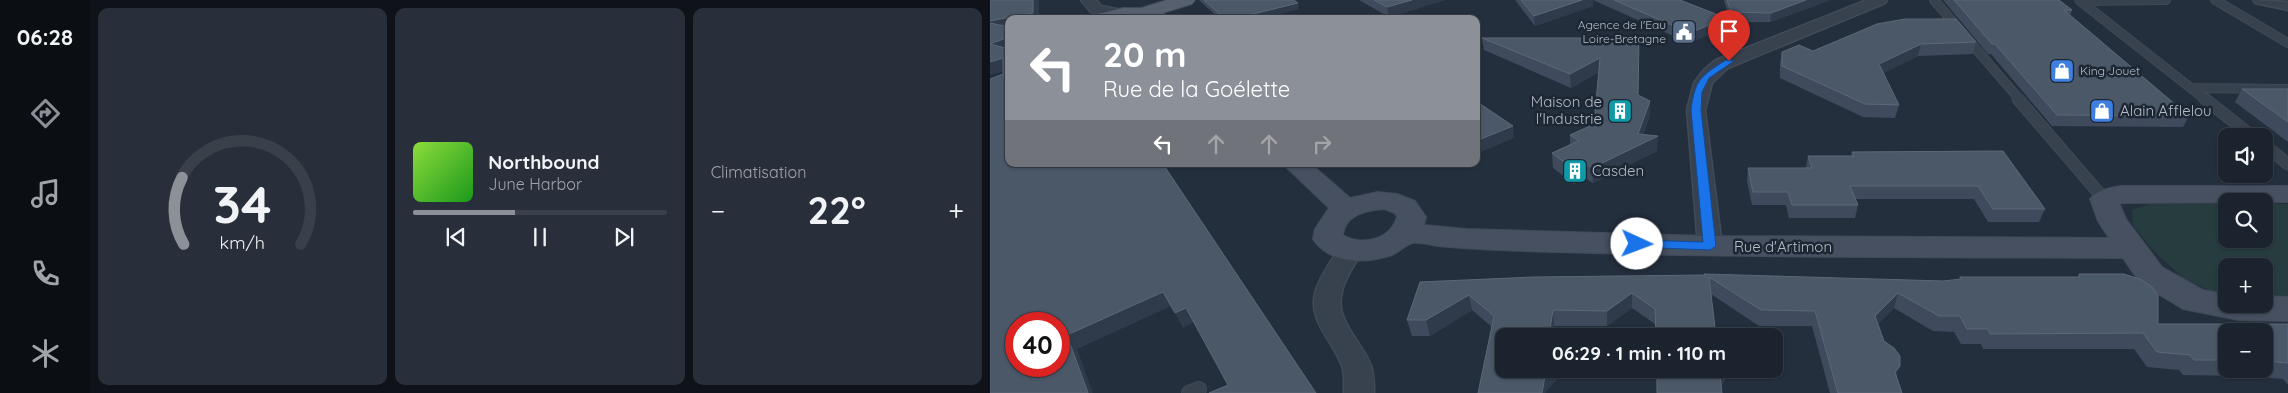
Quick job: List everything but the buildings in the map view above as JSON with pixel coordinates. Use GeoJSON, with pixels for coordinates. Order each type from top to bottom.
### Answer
{"type":"FeatureCollection","features":[{"type":"Feature","properties":{"kind":"main road"},"geometry":{"type":"LineString","coordinates":[[1117,15],[1143,13],[1186,0]]}},
{"type":"Feature","properties":{"kind":"main road"},"geometry":{"type":"LineString","coordinates":[[1169,15],[1192,0]]}},
{"type":"Feature","properties":{"kind":"main road"},"geometry":{"type":"LineString","coordinates":[[1143,13],[1150,15]]}},
{"type":"Feature","properties":{"kind":"street"},"geometry":{"type":"LineString","coordinates":[[1710,246],[1696,110],[1698,92],[1706,76],[1722,64],[1880,0]]}},
{"type":"Feature","properties":{"kind":"street"},"geometry":{"type":"LineString","coordinates":[[1084,4],[1096,9],[1121,14]]}},
{"type":"Feature","properties":{"kind":"street"},"geometry":{"type":"LineString","coordinates":[[1299,167],[1346,210]]}},
{"type":"Feature","properties":{"kind":"street"},"geometry":{"type":"LineString","coordinates":[[2288,194],[2120,194],[2104,199],[2112,221],[2151,275],[2195,300],[2239,308],[2288,309]]}},
{"type":"Feature","properties":{"kind":"street"},"geometry":{"type":"LineString","coordinates":[[1373,201],[1399,203],[1408,208],[1412,215],[1412,224],[1406,232],[1391,244],[1350,252],[1336,247],[1328,239],[1328,229],[1334,219],[1346,210],[1373,201]]}},
{"type":"Feature","properties":{"kind":"street","name":"Rue d'Artimon"},"geometry":{"type":"LineString","coordinates":[[1406,232],[1466,239],[1710,246],[2131,248]]}},
{"type":"Feature","properties":{"kind":"street"},"geometry":{"type":"LineString","coordinates":[[1350,252],[1334,279],[1327,304],[1329,318],[1352,354],[1360,386],[1359,393]]}},
{"type":"Feature","properties":{"kind":"lane"},"geometry":{"type":"LineString","coordinates":[[1934,0],[2104,199]]}},
{"type":"Feature","properties":{"kind":"lane"},"geometry":{"type":"LineString","coordinates":[[2080,0],[2166,0]]}},
{"type":"Feature","properties":{"kind":"lane"},"geometry":{"type":"LineString","coordinates":[[2080,0],[2242,128]]}},
{"type":"Feature","properties":{"kind":"lane"},"geometry":{"type":"LineString","coordinates":[[2215,0],[2288,43]]}},
{"type":"Feature","properties":{"kind":"lane"},"geometry":{"type":"LineString","coordinates":[[2192,88],[2288,89]]}},
{"type":"Feature","properties":{"kind":"lane"},"geometry":{"type":"LineString","coordinates":[[2273,152],[2288,164]]}},
{"type":"Feature","properties":{"kind":"green space"},"geometry":{"type":"Polygon","coordinates":[[[2149,204],[2218,204],[2218,248],[2273,248],[2273,204],[2288,204],[2288,297],[2273,297],[2273,258],[2218,258],[2218,293],[2184,279],[2152,249],[2133,225],[2132,210],[2149,204]]]}},
{"type":"Feature","properties":{"kind":"place","name":"Agence de l'Eau Loire-Bretagne"},"geometry":{"type":"Point","coordinates":[1684,32]}},
{"type":"Feature","properties":{"kind":"place","name":"King Jouet"},"geometry":{"type":"Point","coordinates":[2062,71]}},
{"type":"Feature","properties":{"kind":"place","name":"Maison de l'Industrie"},"geometry":{"type":"Point","coordinates":[1620,111]}},
{"type":"Feature","properties":{"kind":"place","name":"Alain Afflelou"},"geometry":{"type":"Point","coordinates":[2102,111]}},
{"type":"Feature","properties":{"kind":"place","name":"Casden"},"geometry":{"type":"Point","coordinates":[1575,171]}},
{"type":"Feature","properties":{"kind":"route"},"geometry":{"type":"LineString","coordinates":[[1637,244],[1710,246],[1696,110],[1698,92],[1706,76],[1729,61]]}}]}
